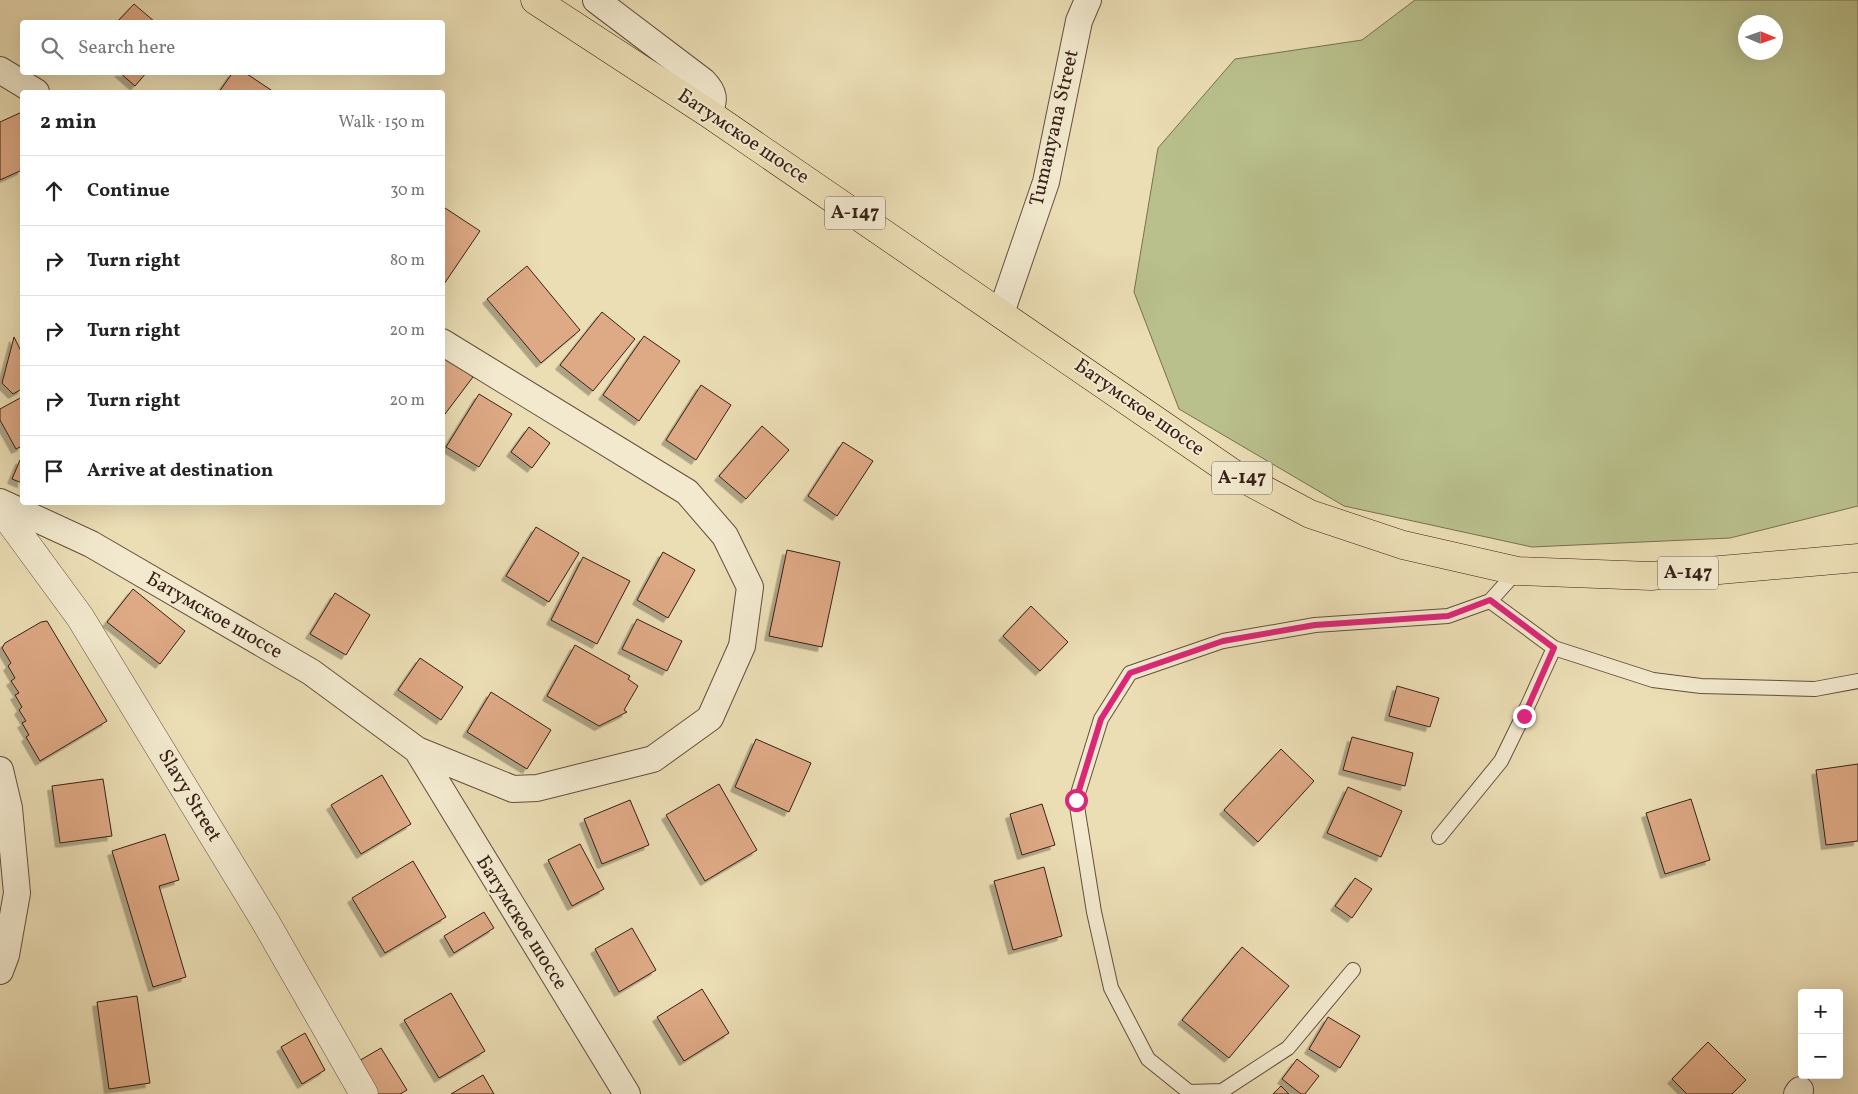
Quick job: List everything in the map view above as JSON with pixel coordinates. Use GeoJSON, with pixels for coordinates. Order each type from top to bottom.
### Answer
{"type":"FeatureCollection","features":[{"type":"Feature","properties":{"kind":"highway","name":"Батумское шоссе"},"geometry":{"type":"LineString","coordinates":[[535,0],[708,113],[1231,472],[1310,514],[1403,545],[1517,571],[1651,576],[1858,558]]}},
{"type":"Feature","properties":{"kind":"street"},"geometry":{"type":"LineString","coordinates":[[596,0],[710,88],[714,96],[713,104],[708,113]]}},
{"type":"Feature","properties":{"kind":"street","name":"Tumanyana Street"},"geometry":{"type":"LineString","coordinates":[[1001,313],[1046,182],[1079,21],[1088,0]]}},
{"type":"Feature","properties":{"kind":"street"},"geometry":{"type":"LineString","coordinates":[[0,70],[33,90]]}},
{"type":"Feature","properties":{"kind":"street","name":"Батумское шоссе"},"geometry":{"type":"LineString","coordinates":[[0,502],[91,544],[303,667],[417,750],[514,789],[537,788],[653,759],[710,718],[742,646],[750,587],[725,536],[687,492],[445,344]]}},
{"type":"Feature","properties":{"kind":"street","name":"Slavy Street"},"geometry":{"type":"LineString","coordinates":[[0,508],[80,617],[265,921],[364,1094]]}},
{"type":"Feature","properties":{"kind":"street","name":"Батумское шоссе"},"geometry":{"type":"LineString","coordinates":[[417,750],[627,1094]]}},
{"type":"Feature","properties":{"kind":"street"},"geometry":{"type":"LineString","coordinates":[[0,770],[9,808],[17,893],[6,955],[0,972]]}},
{"type":"Feature","properties":{"kind":"lane"},"geometry":{"type":"LineString","coordinates":[[1353,970],[1288,1048],[1222,1091],[1189,1092],[1148,1059],[1111,988],[1094,912],[1076,800],[1101,719],[1130,673],[1223,641],[1315,625],[1448,616],[1490,600],[1517,571]]}},
{"type":"Feature","properties":{"kind":"lane"},"geometry":{"type":"LineString","coordinates":[[1490,600],[1554,648],[1652,680],[1700,686],[1815,688],[1858,681]]}},
{"type":"Feature","properties":{"kind":"lane"},"geometry":{"type":"LineString","coordinates":[[1439,837],[1501,761],[1524,716],[1554,648]]}},
{"type":"Feature","properties":{"kind":"green space"},"geometry":{"type":"Polygon","coordinates":[[[1415,0],[1858,0],[1858,506],[1730,538],[1532,547],[1344,506],[1179,409],[1134,292],[1158,148],[1235,59],[1362,40],[1415,0]]]}},
{"type":"Feature","properties":{"kind":"building"},"geometry":{"type":"Polygon","coordinates":[[[134,4],[153,20],[119,20],[134,4]]]}},
{"type":"Feature","properties":{"kind":"building"},"geometry":{"type":"Polygon","coordinates":[[[122,75],[144,75],[135,86],[122,75]]]}},
{"type":"Feature","properties":{"kind":"building"},"geometry":{"type":"Polygon","coordinates":[[[231,75],[248,75],[271,90],[220,90],[231,75]]]}},
{"type":"Feature","properties":{"kind":"building"},"geometry":{"type":"Polygon","coordinates":[[[20,113],[20,171],[0,180],[0,122],[20,113]]]}},
{"type":"Feature","properties":{"kind":"building"},"geometry":{"type":"Polygon","coordinates":[[[445,208],[480,231],[445,283],[445,208]]]}},
{"type":"Feature","properties":{"kind":"building"},"geometry":{"type":"Polygon","coordinates":[[[527,266],[580,330],[541,363],[487,299],[527,266]]]}},
{"type":"Feature","properties":{"kind":"building"},"geometry":{"type":"Polygon","coordinates":[[[602,312],[635,339],[593,391],[560,365],[602,312]]]}},
{"type":"Feature","properties":{"kind":"building"},"geometry":{"type":"Polygon","coordinates":[[[644,336],[680,361],[639,421],[603,395],[644,336]]]}},
{"type":"Feature","properties":{"kind":"building"},"geometry":{"type":"Polygon","coordinates":[[[14,337],[20,349],[20,390],[13,394],[2,383],[14,337]]]}},
{"type":"Feature","properties":{"kind":"building"},"geometry":{"type":"Polygon","coordinates":[[[445,355],[473,377],[445,414],[445,355]]]}},
{"type":"Feature","properties":{"kind":"building"},"geometry":{"type":"Polygon","coordinates":[[[701,385],[731,405],[696,460],[666,440],[701,385]]]}},
{"type":"Feature","properties":{"kind":"building"},"geometry":{"type":"Polygon","coordinates":[[[479,394],[512,414],[479,467],[446,447],[479,394]]]}},
{"type":"Feature","properties":{"kind":"building"},"geometry":{"type":"Polygon","coordinates":[[[20,398],[20,447],[16,449],[0,420],[0,409],[20,398]]]}},
{"type":"Feature","properties":{"kind":"building"},"geometry":{"type":"Polygon","coordinates":[[[762,426],[789,450],[746,499],[719,476],[762,426]]]}},
{"type":"Feature","properties":{"kind":"building"},"geometry":{"type":"Polygon","coordinates":[[[529,427],[550,443],[532,468],[511,452],[529,427]]]}},
{"type":"Feature","properties":{"kind":"building"},"geometry":{"type":"Polygon","coordinates":[[[843,442],[873,461],[837,516],[808,496],[843,442]]]}},
{"type":"Feature","properties":{"kind":"building"},"geometry":{"type":"Polygon","coordinates":[[[20,460],[20,482],[12,479],[20,460]]]}},
{"type":"Feature","properties":{"kind":"building"},"geometry":{"type":"Polygon","coordinates":[[[536,527],[579,553],[549,602],[506,576],[536,527]]]}},
{"type":"Feature","properties":{"kind":"building"},"geometry":{"type":"Polygon","coordinates":[[[787,550],[840,562],[822,647],[769,636],[787,550]]]}},
{"type":"Feature","properties":{"kind":"building"},"geometry":{"type":"Polygon","coordinates":[[[663,552],[695,570],[668,618],[637,600],[663,552]]]}},
{"type":"Feature","properties":{"kind":"building"},"geometry":{"type":"Polygon","coordinates":[[[583,557],[630,581],[597,644],[551,620],[583,557]]]}},
{"type":"Feature","properties":{"kind":"building"},"geometry":{"type":"Polygon","coordinates":[[[133,589],[185,631],[160,664],[107,622],[133,589]]]}},
{"type":"Feature","properties":{"kind":"building"},"geometry":{"type":"Polygon","coordinates":[[[335,593],[370,615],[346,655],[310,634],[335,593]]]}},
{"type":"Feature","properties":{"kind":"building"},"geometry":{"type":"Polygon","coordinates":[[[1031,606],[1068,642],[1040,671],[1003,636],[1031,606]]]}},
{"type":"Feature","properties":{"kind":"building"},"geometry":{"type":"Polygon","coordinates":[[[637,619],[682,641],[667,671],[622,649],[637,619]]]}},
{"type":"Feature","properties":{"kind":"building"},"geometry":{"type":"Polygon","coordinates":[[[47,621],[107,721],[40,761],[26,737],[29,735],[22,723],[26,721],[19,710],[22,707],[15,695],[19,693],[11,681],[15,678],[8,666],[11,663],[2,648],[5,643],[41,622],[47,621]]]}},
{"type":"Feature","properties":{"kind":"building"},"geometry":{"type":"Polygon","coordinates":[[[575,645],[630,676],[628,679],[638,686],[624,710],[627,712],[599,726],[547,696],[575,645]]]}},
{"type":"Feature","properties":{"kind":"building"},"geometry":{"type":"Polygon","coordinates":[[[420,658],[463,687],[441,720],[398,690],[420,658]]]}},
{"type":"Feature","properties":{"kind":"building"},"geometry":{"type":"Polygon","coordinates":[[[1397,686],[1439,698],[1430,727],[1389,716],[1397,686]]]}},
{"type":"Feature","properties":{"kind":"building"},"geometry":{"type":"Polygon","coordinates":[[[491,692],[551,730],[527,769],[467,732],[491,692]]]}},
{"type":"Feature","properties":{"kind":"building"},"geometry":{"type":"Polygon","coordinates":[[[1352,737],[1413,753],[1405,786],[1343,770],[1352,737]]]}},
{"type":"Feature","properties":{"kind":"building"},"geometry":{"type":"Polygon","coordinates":[[[756,739],[811,763],[789,812],[735,787],[756,739]]]}},
{"type":"Feature","properties":{"kind":"building"},"geometry":{"type":"Polygon","coordinates":[[[1281,749],[1314,781],[1258,842],[1224,810],[1281,749]]]}},
{"type":"Feature","properties":{"kind":"building"},"geometry":{"type":"Polygon","coordinates":[[[1858,764],[1858,841],[1826,845],[1816,770],[1858,764]]]}},
{"type":"Feature","properties":{"kind":"building"},"geometry":{"type":"Polygon","coordinates":[[[382,775],[411,824],[361,854],[331,805],[382,775]]]}},
{"type":"Feature","properties":{"kind":"building"},"geometry":{"type":"Polygon","coordinates":[[[103,779],[112,836],[60,843],[52,786],[103,779]]]}},
{"type":"Feature","properties":{"kind":"building"},"geometry":{"type":"Polygon","coordinates":[[[719,784],[757,850],[705,881],[666,815],[719,784]]]}},
{"type":"Feature","properties":{"kind":"building"},"geometry":{"type":"Polygon","coordinates":[[[1348,787],[1402,811],[1381,857],[1327,833],[1348,787]]]}},
{"type":"Feature","properties":{"kind":"building"},"geometry":{"type":"Polygon","coordinates":[[[1691,799],[1710,860],[1665,874],[1646,813],[1691,799]]]}},
{"type":"Feature","properties":{"kind":"building"},"geometry":{"type":"Polygon","coordinates":[[[630,800],[649,845],[602,864],[584,819],[630,800]]]}},
{"type":"Feature","properties":{"kind":"building"},"geometry":{"type":"Polygon","coordinates":[[[1042,804],[1055,845],[1022,855],[1010,814],[1042,804]]]}},
{"type":"Feature","properties":{"kind":"building"},"geometry":{"type":"Polygon","coordinates":[[[165,834],[179,880],[159,886],[186,977],[153,987],[112,851],[165,834]]]}},
{"type":"Feature","properties":{"kind":"building"},"geometry":{"type":"Polygon","coordinates":[[[580,844],[604,889],[572,906],[548,860],[580,844]]]}},
{"type":"Feature","properties":{"kind":"building"},"geometry":{"type":"Polygon","coordinates":[[[413,861],[446,917],[385,953],[352,898],[413,861]]]}},
{"type":"Feature","properties":{"kind":"building"},"geometry":{"type":"Polygon","coordinates":[[[1044,867],[1062,936],[1013,950],[994,881],[1044,867]]]}},
{"type":"Feature","properties":{"kind":"building"},"geometry":{"type":"Polygon","coordinates":[[[1355,878],[1372,889],[1352,918],[1335,906],[1355,878]]]}},
{"type":"Feature","properties":{"kind":"building"},"geometry":{"type":"Polygon","coordinates":[[[484,912],[494,928],[454,953],[444,936],[484,912]]]}},
{"type":"Feature","properties":{"kind":"building"},"geometry":{"type":"Polygon","coordinates":[[[632,928],[656,970],[619,992],[595,949],[632,928]]]}},
{"type":"Feature","properties":{"kind":"building"},"geometry":{"type":"Polygon","coordinates":[[[1242,947],[1289,986],[1229,1058],[1182,1020],[1242,947]]]}},
{"type":"Feature","properties":{"kind":"building"},"geometry":{"type":"Polygon","coordinates":[[[702,989],[729,1033],[684,1061],[657,1017],[702,989]]]}},
{"type":"Feature","properties":{"kind":"building"},"geometry":{"type":"Polygon","coordinates":[[[451,993],[485,1051],[439,1078],[404,1020],[451,993]]]}},
{"type":"Feature","properties":{"kind":"building"},"geometry":{"type":"Polygon","coordinates":[[[137,996],[150,1083],[109,1089],[97,1002],[137,996]]]}},
{"type":"Feature","properties":{"kind":"building"},"geometry":{"type":"Polygon","coordinates":[[[1328,1017],[1360,1036],[1340,1068],[1309,1049],[1328,1017]]]}},
{"type":"Feature","properties":{"kind":"building"},"geometry":{"type":"Polygon","coordinates":[[[305,1033],[325,1070],[302,1084],[281,1047],[305,1033]]]}},
{"type":"Feature","properties":{"kind":"building"},"geometry":{"type":"Polygon","coordinates":[[[1708,1042],[1746,1080],[1732,1094],[1687,1094],[1672,1079],[1708,1042]]]}},
{"type":"Feature","properties":{"kind":"building"},"geometry":{"type":"Polygon","coordinates":[[[381,1048],[407,1090],[400,1094],[376,1094],[357,1062],[381,1048]]]}},
{"type":"Feature","properties":{"kind":"building"},"geometry":{"type":"Polygon","coordinates":[[[1297,1059],[1319,1076],[1305,1094],[1301,1094],[1282,1079],[1297,1059]]]}},
{"type":"Feature","properties":{"kind":"building"},"geometry":{"type":"Polygon","coordinates":[[[483,1075],[494,1094],[451,1094],[483,1075]]]}},
{"type":"Feature","properties":{"kind":"building"},"geometry":{"type":"Polygon","coordinates":[[[1281,1086],[1289,1094],[1273,1094],[1281,1086]]]}},
{"type":"Feature","properties":{"kind":"route"},"geometry":{"type":"LineString","coordinates":[[1076,800],[1101,719],[1130,673],[1223,641],[1315,625],[1448,616],[1490,600],[1554,648],[1524,716]]}}]}
